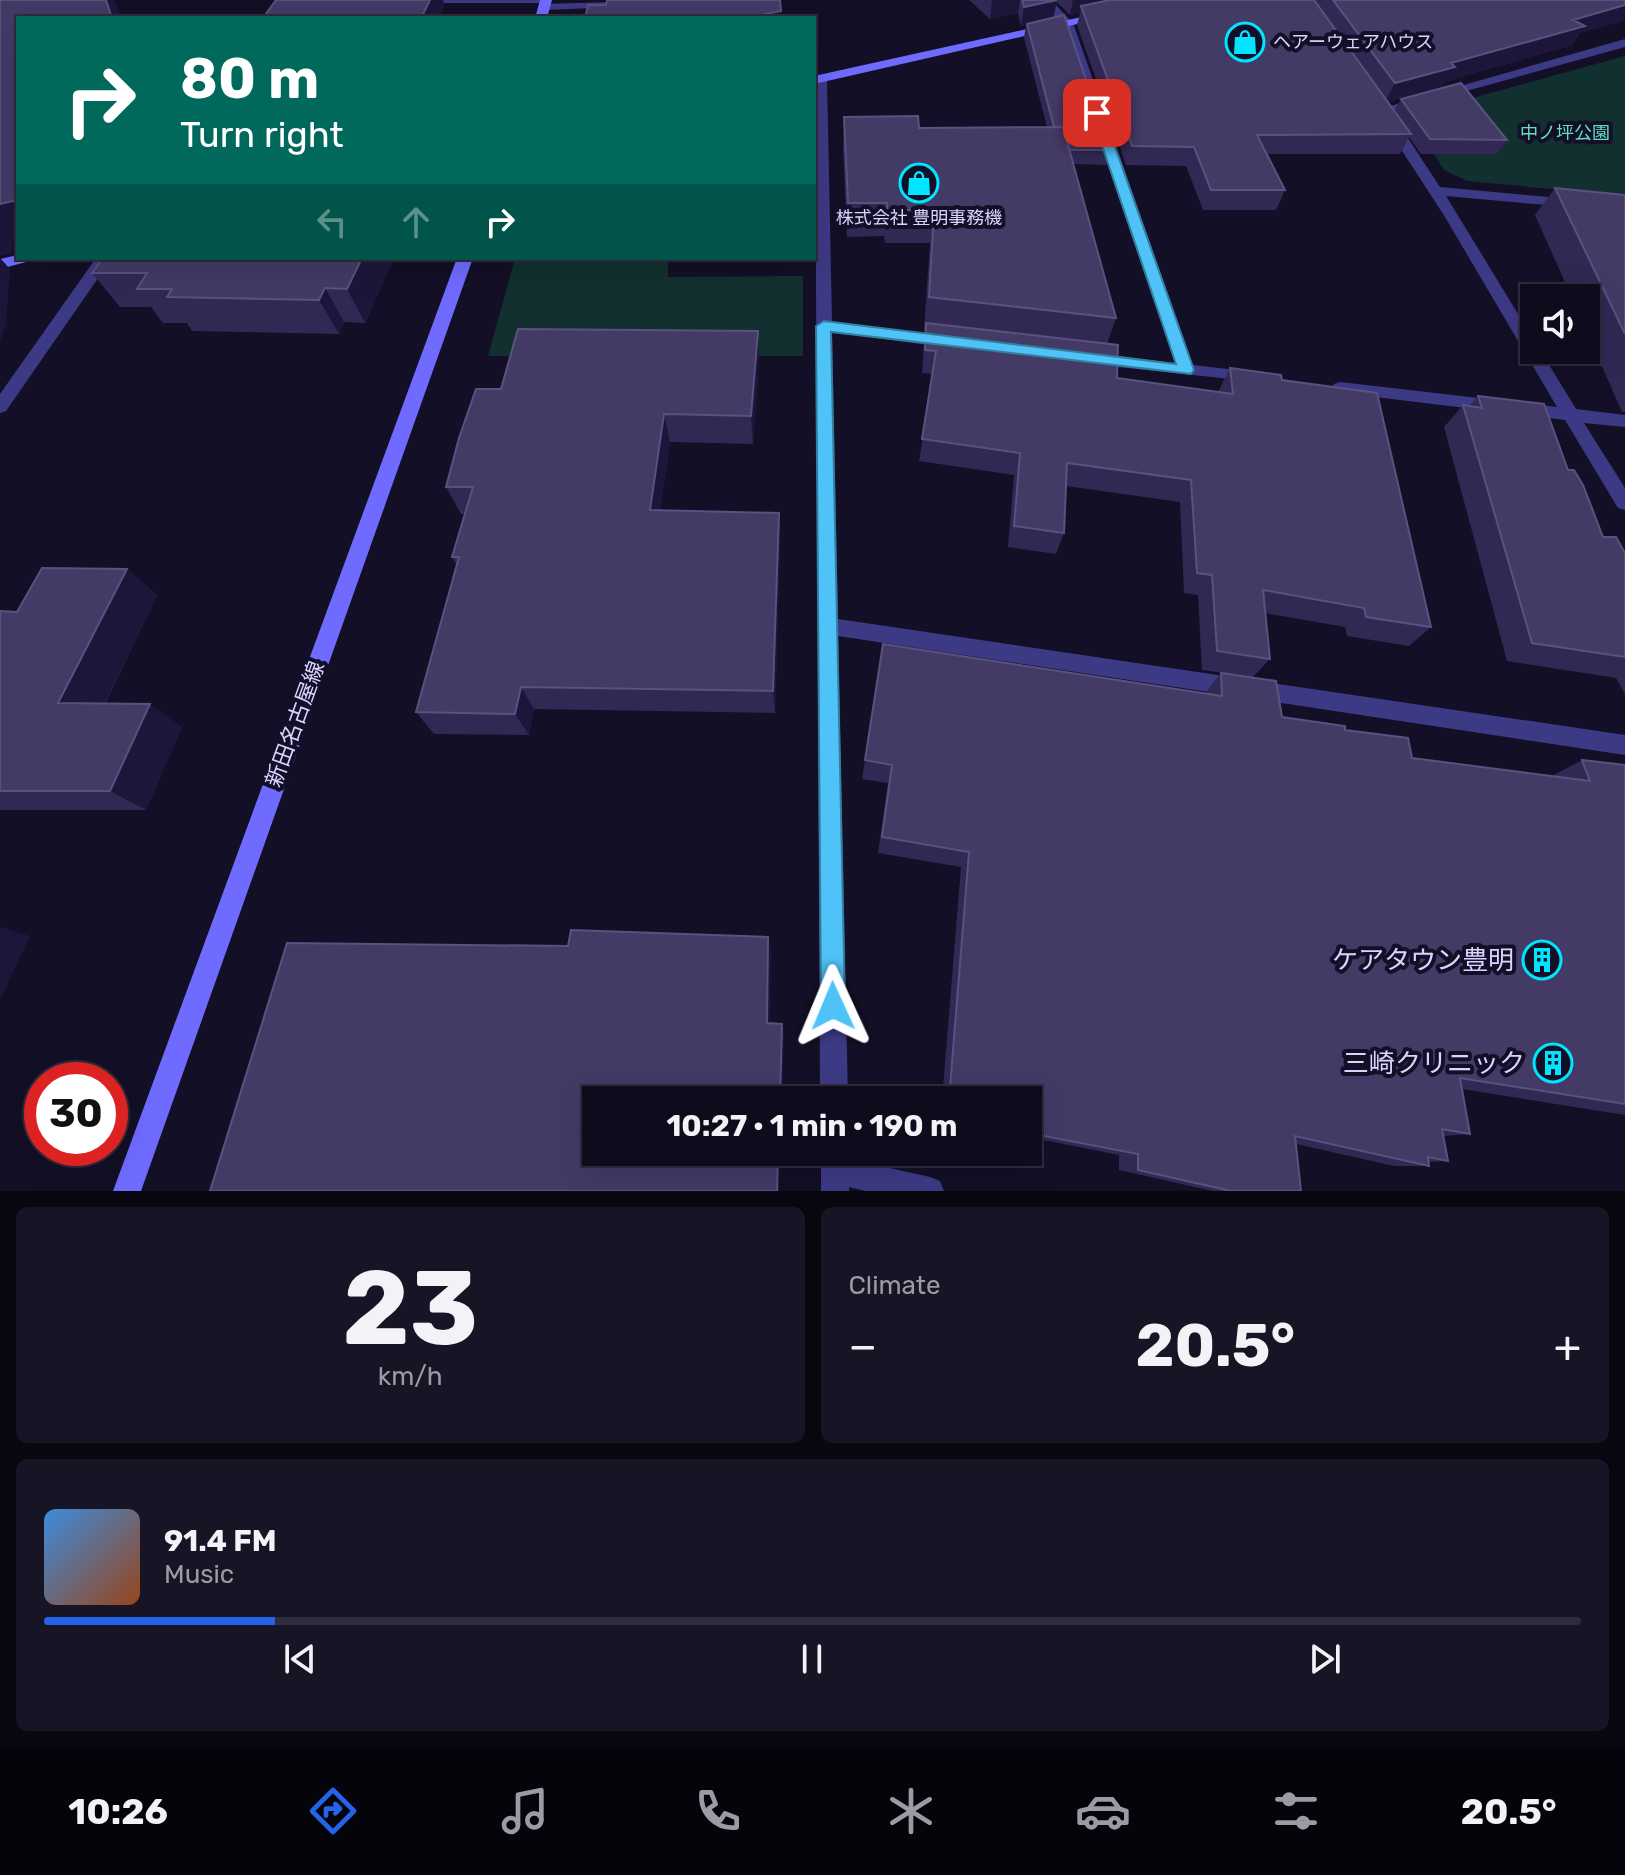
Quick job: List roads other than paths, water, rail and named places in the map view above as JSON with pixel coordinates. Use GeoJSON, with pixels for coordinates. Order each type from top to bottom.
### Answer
{"type":"FeatureCollection","features":[{"type":"Feature","properties":{"kind":"main road"},"geometry":{"type":"LineString","coordinates":[[817,80],[1123,10]]}},
{"type":"Feature","properties":{"kind":"main road","name":"新田名古屋線"},"geometry":{"type":"LineString","coordinates":[[127,1191],[464,260]]}},
{"type":"Feature","properties":{"kind":"street"},"geometry":{"type":"LineString","coordinates":[[372,0],[544,6],[625,5]]}},
{"type":"Feature","properties":{"kind":"street"},"geometry":{"type":"LineString","coordinates":[[1045,0],[1067,23],[1186,370]]}},
{"type":"Feature","properties":{"kind":"street"},"geometry":{"type":"LineString","coordinates":[[1382,110],[1625,43]]}},
{"type":"Feature","properties":{"kind":"street"},"geometry":{"type":"LineString","coordinates":[[817,80],[824,326],[834,1086]]}},
{"type":"Feature","properties":{"kind":"street"},"geometry":{"type":"LineString","coordinates":[[1372,97],[1437,191],[1569,415],[1625,503]]}},
{"type":"Feature","properties":{"kind":"street"},"geometry":{"type":"LineString","coordinates":[[1437,191],[1625,208]]}},
{"type":"Feature","properties":{"kind":"street"},"geometry":{"type":"LineString","coordinates":[[0,407],[103,260]]}},
{"type":"Feature","properties":{"kind":"street"},"geometry":{"type":"LineString","coordinates":[[824,326],[966,343]]}},
{"type":"Feature","properties":{"kind":"street"},"geometry":{"type":"LineString","coordinates":[[1076,357],[1274,380]]}},
{"type":"Feature","properties":{"kind":"street"},"geometry":{"type":"LineString","coordinates":[[1318,386],[1625,421]]}},
{"type":"Feature","properties":{"kind":"street"},"geometry":{"type":"LineString","coordinates":[[828,626],[1625,745]]}},
{"type":"Feature","properties":{"kind":"street"},"geometry":{"type":"LineString","coordinates":[[835,1171],[930,1191]]}},
{"type":"Feature","properties":{"kind":"place","name":"ヘアーウェアハウス"},"geometry":{"type":"Point","coordinates":[1245,42]}},
{"type":"Feature","properties":{"kind":"place","name":"株式会社 豊明事務機"},"geometry":{"type":"Point","coordinates":[919,183]}},
{"type":"Feature","properties":{"kind":"place","name":"ケアタウン豊明"},"geometry":{"type":"Point","coordinates":[1542,960]}},
{"type":"Feature","properties":{"kind":"place","name":"三崎クリニック"},"geometry":{"type":"Point","coordinates":[1553,1063]}},
{"type":"Feature","properties":{"kind":"park label","name":"中ノ坪公園"},"geometry":{"type":"Point","coordinates":[1565,133]}}]}
